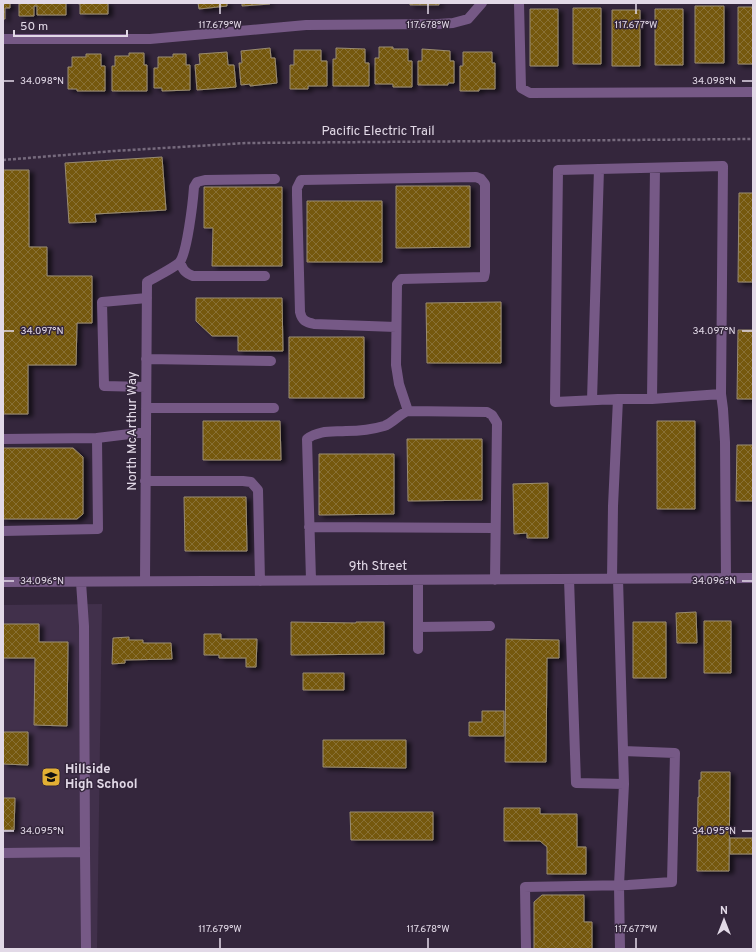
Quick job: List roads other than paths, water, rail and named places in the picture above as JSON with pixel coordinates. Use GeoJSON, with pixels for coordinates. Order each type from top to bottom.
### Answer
{"type":"FeatureCollection","features":[{"type":"Feature","properties":{"kind":"street"},"geometry":{"type":"LineString","coordinates":[[3,39],[150,39],[306,25],[453,23],[468,19],[482,3]]}},
{"type":"Feature","properties":{"kind":"street"},"geometry":{"type":"LineString","coordinates":[[518,3],[521,88],[530,93],[753,92]]}},
{"type":"Feature","properties":{"kind":"street"},"geometry":{"type":"LineString","coordinates":[[721,394],[652,399],[556,402],[558,170],[723,166],[721,394],[725,442],[726,579]]}},
{"type":"Feature","properties":{"kind":"street"},"geometry":{"type":"LineString","coordinates":[[652,399],[656,168]]}},
{"type":"Feature","properties":{"kind":"street"},"geometry":{"type":"LineString","coordinates":[[592,400],[599,169]]}},
{"type":"Feature","properties":{"kind":"street"},"geometry":{"type":"LineString","coordinates":[[396,327],[314,324],[306,322],[303,319],[300,312],[297,195],[297,188],[301,180],[476,177],[481,179],[485,184],[484,277],[401,279],[397,284],[396,365],[399,384],[408,410]]}},
{"type":"Feature","properties":{"kind":"street"},"geometry":{"type":"LineString","coordinates":[[265,276],[193,276],[183,270],[180,262],[190,224],[194,187],[197,182],[205,180],[275,179]]}},
{"type":"Feature","properties":{"kind":"street","name":"North McArthur Way"},"geometry":{"type":"LineString","coordinates":[[145,581],[147,282],[180,262]]}},
{"type":"Feature","properties":{"kind":"street"},"geometry":{"type":"LineString","coordinates":[[146,387],[104,386],[102,302],[147,298]]}},
{"type":"Feature","properties":{"kind":"street"},"geometry":{"type":"LineString","coordinates":[[146,359],[271,361]]}},
{"type":"Feature","properties":{"kind":"street"},"geometry":{"type":"LineString","coordinates":[[618,399],[613,506],[624,784],[619,885],[620,949]]}},
{"type":"Feature","properties":{"kind":"street"},"geometry":{"type":"LineString","coordinates":[[146,408],[274,408]]}},
{"type":"Feature","properties":{"kind":"street"},"geometry":{"type":"LineString","coordinates":[[311,580],[306,439],[312,435],[324,432],[348,432],[384,426],[408,410],[487,412],[492,415],[497,422],[494,580]]}},
{"type":"Feature","properties":{"kind":"street"},"geometry":{"type":"LineString","coordinates":[[3,439],[96,438],[146,432]]}},
{"type":"Feature","properties":{"kind":"street"},"geometry":{"type":"LineString","coordinates":[[3,531],[98,529],[96,438]]}},
{"type":"Feature","properties":{"kind":"street"},"geometry":{"type":"LineString","coordinates":[[145,481],[243,480],[251,482],[258,490],[260,581]]}},
{"type":"Feature","properties":{"kind":"street"},"geometry":{"type":"LineString","coordinates":[[309,526],[495,528]]}},
{"type":"Feature","properties":{"kind":"street","name":"9th Street"},"geometry":{"type":"LineString","coordinates":[[3,582],[753,578]]}},
{"type":"Feature","properties":{"kind":"street"},"geometry":{"type":"LineString","coordinates":[[569,579],[576,783],[624,784]]}},
{"type":"Feature","properties":{"kind":"street"},"geometry":{"type":"LineString","coordinates":[[418,580],[418,649]]}},
{"type":"Feature","properties":{"kind":"street"},"geometry":{"type":"LineString","coordinates":[[81,582],[84,626],[86,949]]}},
{"type":"Feature","properties":{"kind":"street"},"geometry":{"type":"LineString","coordinates":[[418,627],[490,626]]}},
{"type":"Feature","properties":{"kind":"street"},"geometry":{"type":"LineString","coordinates":[[526,949],[525,887],[672,882],[675,753],[623,751]]}},
{"type":"Feature","properties":{"kind":"street"},"geometry":{"type":"LineString","coordinates":[[3,853],[85,852]]}},
{"type":"Feature","properties":{"kind":"place","name":"Hillside High School"},"geometry":{"type":"Point","coordinates":[51,777]}}]}
